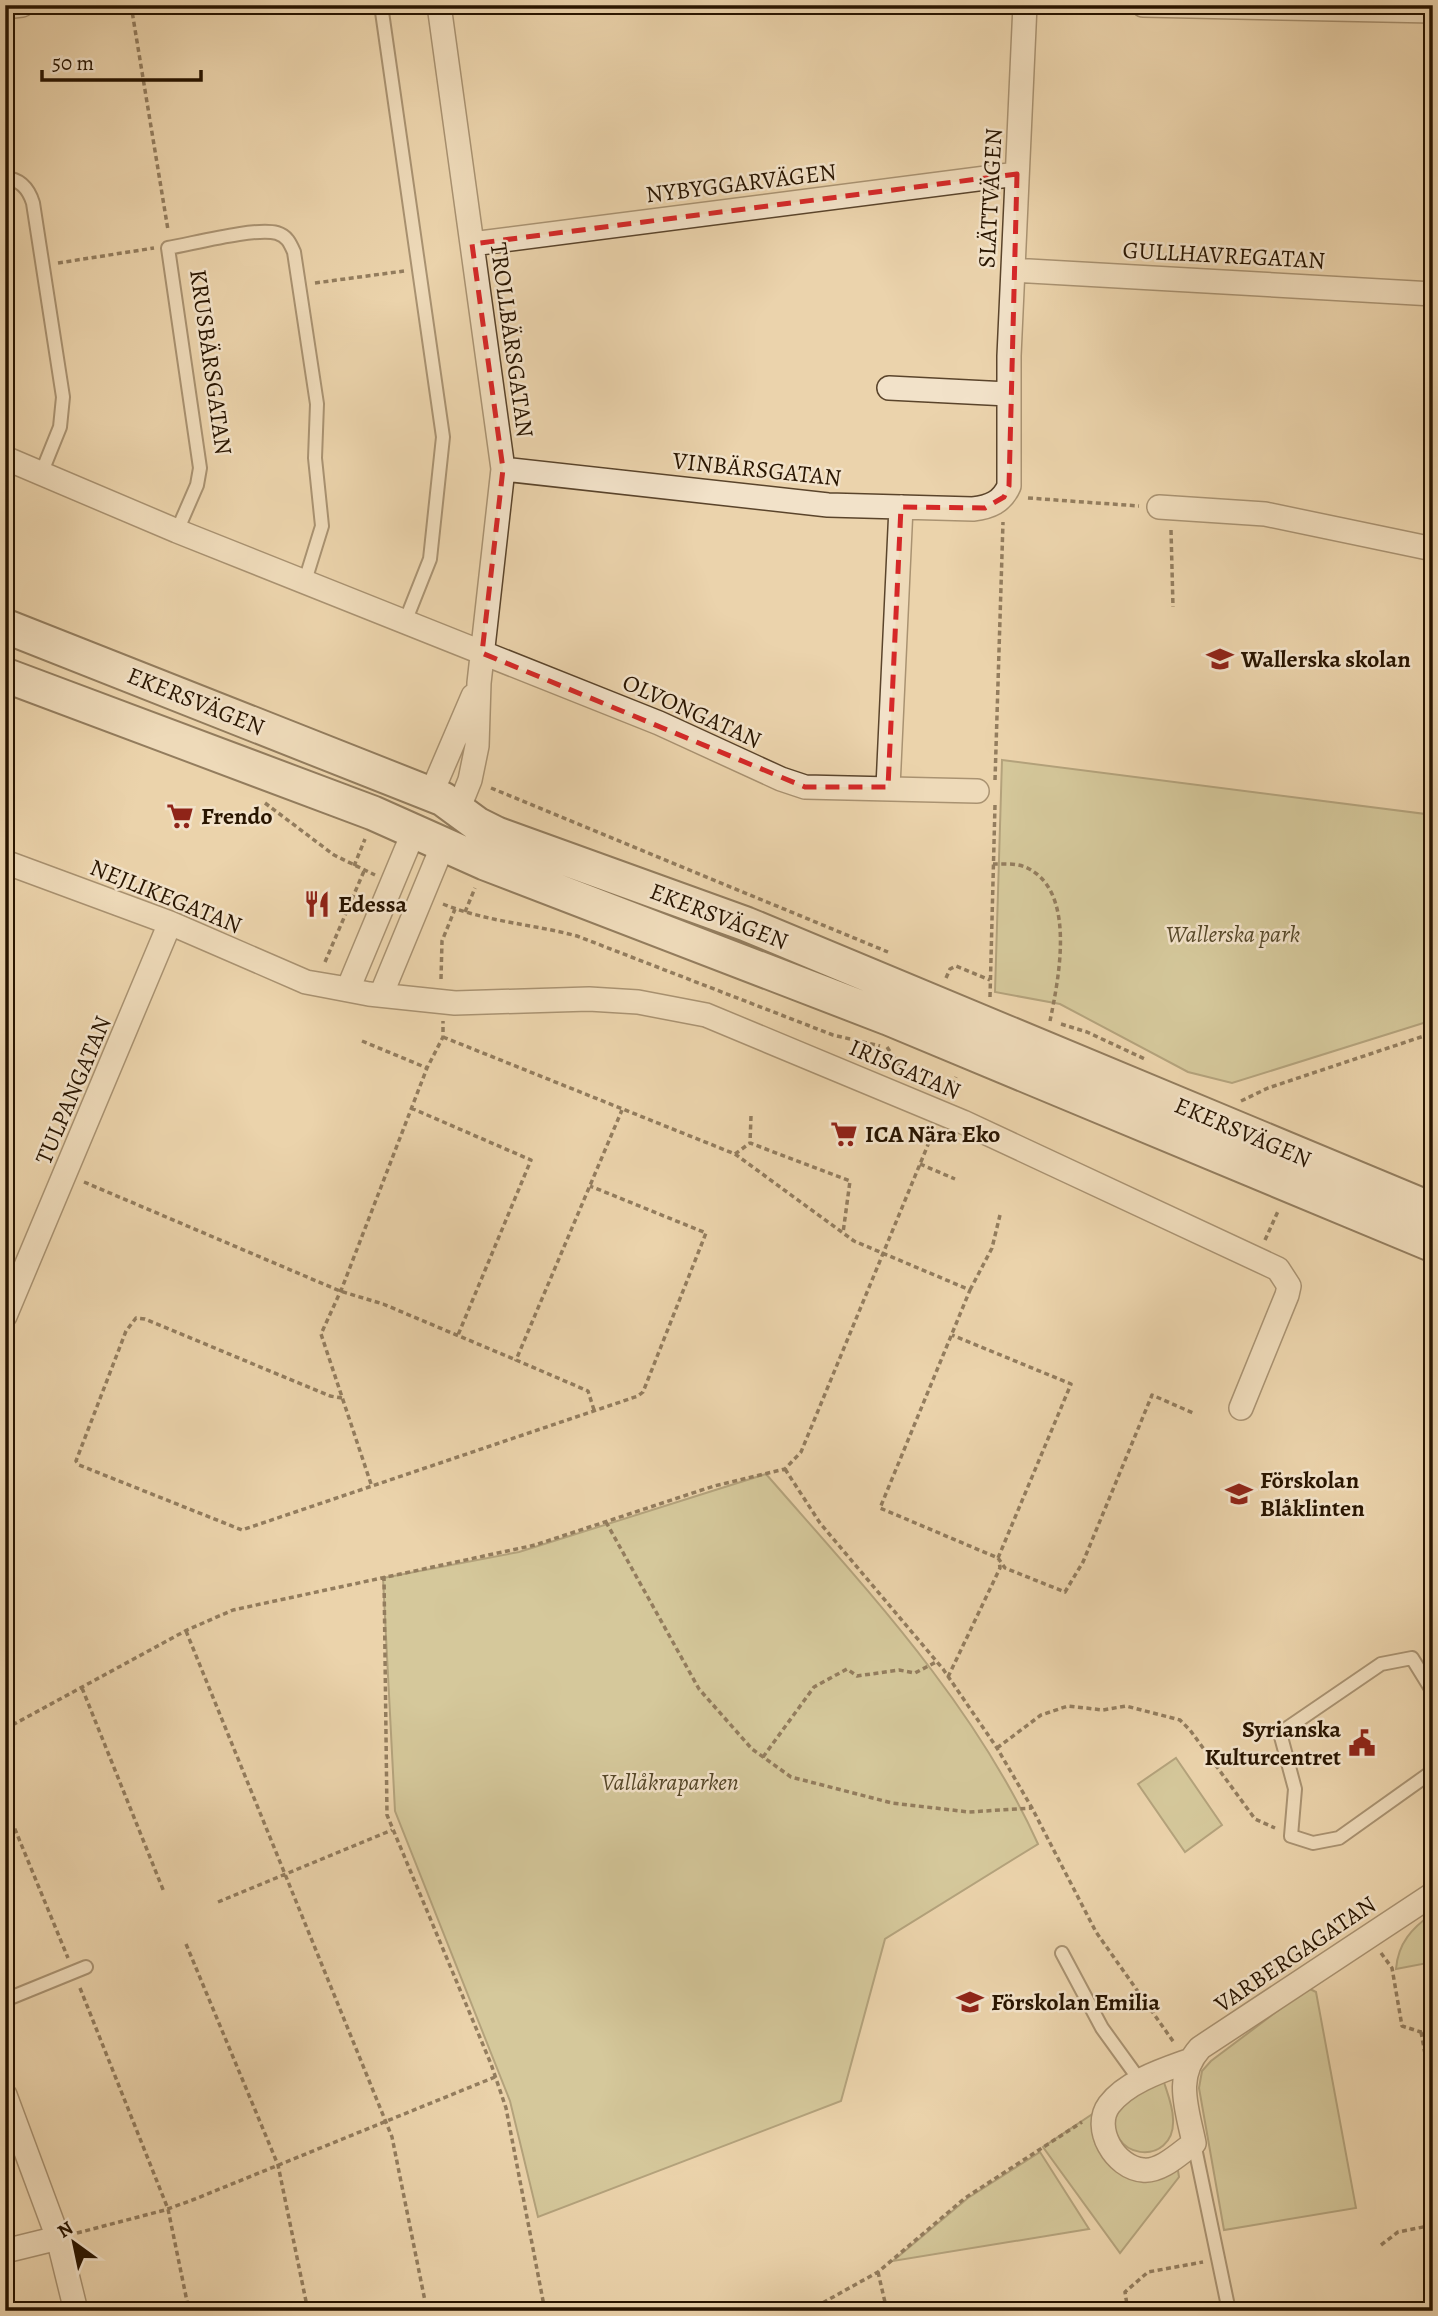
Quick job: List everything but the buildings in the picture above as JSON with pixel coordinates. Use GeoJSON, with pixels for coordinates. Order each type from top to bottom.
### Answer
{"type":"FeatureCollection","features":[{"type":"Feature","properties":{"kind":"main road","name":"EKERSVÄGEN"},"geometry":{"type":"LineString","coordinates":[[5,626],[444,802],[498,834],[746,924],[1433,1210]]}},
{"type":"Feature","properties":{"kind":"main road","name":"EKERSVÄGEN"},"geometry":{"type":"LineString","coordinates":[[5,675],[373,813],[429,838],[888,1018],[1433,1245]]}},
{"type":"Feature","properties":{"kind":"main road"},"geometry":{"type":"LineString","coordinates":[[429,838],[444,802]]}},
{"type":"Feature","properties":{"kind":"street"},"geometry":{"type":"LineString","coordinates":[[5,7],[22,5]]}},
{"type":"Feature","properties":{"kind":"street","name":"TROLLBÄRSGATAN"},"geometry":{"type":"LineString","coordinates":[[439,5],[503,469],[479,683],[477,746],[470,780],[444,802]]}},
{"type":"Feature","properties":{"kind":"street","name":"SLÄTTVÄGEN"},"geometry":{"type":"LineString","coordinates":[[1004,497],[1009,486],[1008,394],[1025,5]]}},
{"type":"Feature","properties":{"kind":"street"},"geometry":{"type":"LineString","coordinates":[[1143,5],[1433,11]]}},
{"type":"Feature","properties":{"kind":"street","name":"NYBYGGARVÄGEN"},"geometry":{"type":"LineString","coordinates":[[472,244],[1017,174]]}},
{"type":"Feature","properties":{"kind":"street","name":"GULLHAVREGATAN"},"geometry":{"type":"LineString","coordinates":[[1013,270],[1433,294]]}},
{"type":"Feature","properties":{"kind":"street"},"geometry":{"type":"LineString","coordinates":[[889,388],[1008,394]]}},
{"type":"Feature","properties":{"kind":"street"},"geometry":{"type":"LineString","coordinates":[[5,458],[177,531],[482,653]]}},
{"type":"Feature","properties":{"kind":"street","name":"VINBÄRSGATAN"},"geometry":{"type":"LineString","coordinates":[[503,469],[828,505],[972,509],[985,508],[1004,497]]}},
{"type":"Feature","properties":{"kind":"street"},"geometry":{"type":"LineString","coordinates":[[888,787],[901,507]]}},
{"type":"Feature","properties":{"kind":"street"},"geometry":{"type":"LineString","coordinates":[[1165,507],[1265,514],[1433,549]]}},
{"type":"Feature","properties":{"kind":"street","name":"OLVONGATAN"},"geometry":{"type":"LineString","coordinates":[[482,653],[659,723],[781,779],[805,787],[888,787],[989,795]]}},
{"type":"Feature","properties":{"kind":"street","name":"TROLLBÄRSGATAN"},"geometry":{"type":"LineString","coordinates":[[444,802],[479,683]]}},
{"type":"Feature","properties":{"kind":"street"},"geometry":{"type":"LineString","coordinates":[[366,992],[429,838]]}},
{"type":"Feature","properties":{"kind":"street"},"geometry":{"type":"LineString","coordinates":[[366,992],[429,838]]}},
{"type":"Feature","properties":{"kind":"street","name":"NEJLIKEGATAN"},"geometry":{"type":"LineString","coordinates":[[5,862],[170,923],[311,983],[366,992]]}},
{"type":"Feature","properties":{"kind":"street","name":"TULPANGATAN"},"geometry":{"type":"LineString","coordinates":[[5,1316],[170,923]]}},
{"type":"Feature","properties":{"kind":"street","name":"IRISGATAN"},"geometry":{"type":"LineString","coordinates":[[366,992],[443,1001],[589,999],[638,1002],[706,1015],[923,1104],[1258,1258],[1278,1269],[1289,1286],[1241,1408]]}},
{"type":"Feature","properties":{"kind":"street","name":"VARBERGAGATAN"},"geometry":{"type":"LineString","coordinates":[[1110,2103],[1140,2082],[1188,2061],[1200,2048],[1433,1894]]}},
{"type":"Feature","properties":{"kind":"street"},"geometry":{"type":"LineString","coordinates":[[1110,2103],[1104,2113],[1104,2131],[1109,2146],[1122,2163],[1142,2171],[1157,2168],[1194,2143],[1185,2096],[1184,2079],[1188,2061]]}},
{"type":"Feature","properties":{"kind":"street"},"geometry":{"type":"LineString","coordinates":[[5,2095],[58,2238],[76,2311]]}},
{"type":"Feature","properties":{"kind":"street"},"geometry":{"type":"LineString","coordinates":[[5,2251],[58,2238]]}},
{"type":"Feature","properties":{"kind":"lane"},"geometry":{"type":"LineString","coordinates":[[381,5],[443,437],[430,559],[405,622]]}},
{"type":"Feature","properties":{"kind":"lane"},"geometry":{"type":"LineString","coordinates":[[5,178],[18,181],[30,194],[64,408],[41,474]]}},
{"type":"Feature","properties":{"kind":"lane","name":"KRUSBÄRSGATAN"},"geometry":{"type":"LineString","coordinates":[[177,531],[197,485],[200,468],[168,248],[247,234],[276,233],[290,243],[317,404],[315,458],[322,526],[305,582]]}},
{"type":"Feature","properties":{"kind":"lane"},"geometry":{"type":"LineString","coordinates":[[1433,1692],[1412,1658],[1381,1664],[1280,1733],[1295,1789],[1291,1836],[1313,1843],[1339,1838],[1433,1771]]}},
{"type":"Feature","properties":{"kind":"lane"},"geometry":{"type":"LineString","coordinates":[[1062,1952],[1101,2028],[1118,2047],[1140,2082]]}},
{"type":"Feature","properties":{"kind":"lane"},"geometry":{"type":"LineString","coordinates":[[5,2000],[80,1970]]}},
{"type":"Feature","properties":{"kind":"lane"},"geometry":{"type":"LineString","coordinates":[[1194,2143],[1230,2311]]}},
{"type":"Feature","properties":{"kind":"path"},"geometry":{"type":"LineString","coordinates":[[42,266],[159,247],[168,248],[169,240],[131,5]]}},
{"type":"Feature","properties":{"kind":"path"},"geometry":{"type":"LineString","coordinates":[[299,285],[419,269]]}},
{"type":"Feature","properties":{"kind":"path"},"geometry":{"type":"LineString","coordinates":[[990,998],[993,864],[989,795],[1004,497],[1165,507],[1173,607]]}},
{"type":"Feature","properties":{"kind":"path"},"geometry":{"type":"LineString","coordinates":[[257,799],[284,817],[309,839],[364,871],[386,880]]}},
{"type":"Feature","properties":{"kind":"path"},"geometry":{"type":"LineString","coordinates":[[993,864],[1022,865],[1038,874],[1050,888],[1059,916],[1060,952],[1049,1023]]}},
{"type":"Feature","properties":{"kind":"path"},"geometry":{"type":"LineString","coordinates":[[311,983],[364,871]]}},
{"type":"Feature","properties":{"kind":"path"},"geometry":{"type":"LineString","coordinates":[[465,912],[478,880]]}},
{"type":"Feature","properties":{"kind":"path"},"geometry":{"type":"LineString","coordinates":[[431,898],[465,912],[507,924],[546,928],[577,936],[833,1035],[897,1049]]}},
{"type":"Feature","properties":{"kind":"path"},"geometry":{"type":"LineString","coordinates":[[443,1001],[440,968],[442,941],[455,908]]}},
{"type":"Feature","properties":{"kind":"path"},"geometry":{"type":"LineString","coordinates":[[943,984],[950,969],[956,966],[990,980]]}},
{"type":"Feature","properties":{"kind":"path"},"geometry":{"type":"LineString","coordinates":[[759,1006],[765,999]]}},
{"type":"Feature","properties":{"kind":"path"},"geometry":{"type":"LineString","coordinates":[[1236,1104],[1268,1088],[1433,1033]]}},
{"type":"Feature","properties":{"kind":"path"},"geometry":{"type":"LineString","coordinates":[[371,1484],[321,1334],[427,1068],[443,1037],[735,1154],[843,1233],[883,1254],[970,1290]]}},
{"type":"Feature","properties":{"kind":"path"},"geometry":{"type":"LineString","coordinates":[[362,1041],[427,1068]]}},
{"type":"Feature","properties":{"kind":"path"},"geometry":{"type":"LineString","coordinates":[[887,1047],[908,1078]]}},
{"type":"Feature","properties":{"kind":"path"},"geometry":{"type":"LineString","coordinates":[[955,1070],[967,1075]]}},
{"type":"Feature","properties":{"kind":"path"},"geometry":{"type":"LineString","coordinates":[[946,1101],[956,1077]]}},
{"type":"Feature","properties":{"kind":"path"},"geometry":{"type":"LineString","coordinates":[[411,1108],[530,1160],[458,1336]]}},
{"type":"Feature","properties":{"kind":"path"},"geometry":{"type":"LineString","coordinates":[[516,1360],[622,1110]]}},
{"type":"Feature","properties":{"kind":"path"},"geometry":{"type":"LineString","coordinates":[[750,1143],[751,1116]]}},
{"type":"Feature","properties":{"kind":"path"},"geometry":{"type":"LineString","coordinates":[[5,1729],[186,1630],[260,1602],[535,1545],[757,1474],[785,1469],[801,1452],[932,1135]]}},
{"type":"Feature","properties":{"kind":"path"},"geometry":{"type":"LineString","coordinates":[[735,1154],[750,1143]]}},
{"type":"Feature","properties":{"kind":"path"},"geometry":{"type":"LineString","coordinates":[[750,1143],[850,1181],[843,1233]]}},
{"type":"Feature","properties":{"kind":"path"},"geometry":{"type":"LineString","coordinates":[[920,1164],[955,1179]]}},
{"type":"Feature","properties":{"kind":"path"},"geometry":{"type":"LineString","coordinates":[[66,1175],[340,1291],[383,1304],[588,1391],[594,1410]]}},
{"type":"Feature","properties":{"kind":"path"},"geometry":{"type":"LineString","coordinates":[[342,1398],[145,1319],[136,1318],[130,1322],[76,1461],[79,1465],[237,1529],[643,1392],[706,1233],[590,1186]]}},
{"type":"Feature","properties":{"kind":"path"},"geometry":{"type":"LineString","coordinates":[[1258,1258],[1279,1207],[1292,1212]]}},
{"type":"Feature","properties":{"kind":"path"},"geometry":{"type":"LineString","coordinates":[[1000,1215],[992,1248],[970,1290],[880,1508],[998,1558],[1005,1568],[1065,1592],[1083,1562],[1152,1395],[1194,1413]]}},
{"type":"Feature","properties":{"kind":"path"},"geometry":{"type":"LineString","coordinates":[[948,1677],[1000,1568],[998,1558],[1071,1384],[952,1335]]}},
{"type":"Feature","properties":{"kind":"path"},"geometry":{"type":"LineString","coordinates":[[785,1469],[820,1523],[936,1661],[997,1748],[1032,1808],[1096,1932],[1152,2015],[1188,2061]]}},
{"type":"Feature","properties":{"kind":"path"},"geometry":{"type":"LineString","coordinates":[[606,1521],[699,1689],[752,1749],[791,1777],[892,1803],[969,1812],[1032,1808]]}},
{"type":"Feature","properties":{"kind":"path"},"geometry":{"type":"LineString","coordinates":[[384,1576],[387,1815],[506,2108],[545,2311]]}},
{"type":"Feature","properties":{"kind":"path"},"geometry":{"type":"LineString","coordinates":[[186,1630],[387,2121],[427,2311]]}},
{"type":"Feature","properties":{"kind":"path"},"geometry":{"type":"LineString","coordinates":[[763,1757],[814,1687],[847,1669],[857,1676],[899,1670],[915,1672],[936,1661]]}},
{"type":"Feature","properties":{"kind":"path"},"geometry":{"type":"LineString","coordinates":[[82,1688],[164,1892]]}},
{"type":"Feature","properties":{"kind":"path"},"geometry":{"type":"LineString","coordinates":[[997,1748],[1041,1715],[1068,1706],[1102,1710],[1126,1706],[1167,1716],[1180,1720],[1190,1730],[1255,1819],[1291,1836]]}},
{"type":"Feature","properties":{"kind":"path"},"geometry":{"type":"LineString","coordinates":[[5,1805],[80,1970],[168,2209],[189,2311]]}},
{"type":"Feature","properties":{"kind":"path"},"geometry":{"type":"LineString","coordinates":[[218,1902],[392,1830]]}},
{"type":"Feature","properties":{"kind":"path"},"geometry":{"type":"LineString","coordinates":[[1370,1936],[1392,1968],[1402,2026],[1420,2032],[1433,2030]]}},
{"type":"Feature","properties":{"kind":"path"},"geometry":{"type":"LineString","coordinates":[[186,1944],[278,2165],[309,2311]]}},
{"type":"Feature","properties":{"kind":"path"},"geometry":{"type":"LineString","coordinates":[[1420,2032],[1433,2097]]}},
{"type":"Feature","properties":{"kind":"path"},"geometry":{"type":"LineString","coordinates":[[58,2238],[168,2209],[495,2077]]}},
{"type":"Feature","properties":{"kind":"path"},"geometry":{"type":"LineString","coordinates":[[808,2311],[878,2272],[965,2198],[1110,2103]]}},
{"type":"Feature","properties":{"kind":"path"},"geometry":{"type":"LineString","coordinates":[[1381,2245],[1398,2232],[1433,2225]]}},
{"type":"Feature","properties":{"kind":"path"},"geometry":{"type":"LineString","coordinates":[[1128,2311],[1125,2292],[1148,2272],[1219,2260]]}},
{"type":"Feature","properties":{"kind":"path"},"geometry":{"type":"LineString","coordinates":[[878,2272],[887,2311]]}},
{"type":"Feature","properties":{"kind":"highlighted area"},"geometry":{"type":"Polygon","coordinates":[[[1017,174],[1009,486],[1004,497],[985,508],[901,507],[888,787],[805,787],[482,653],[503,469],[472,244],[1017,174]]]}},
{"type":"Feature","properties":{"kind":"green space","name":"Wallerska park"},"geometry":{"type":"Polygon","coordinates":[[[1002,760],[1433,815],[1433,1020],[1232,1083],[1188,1072],[1060,1004],[995,992],[1002,760]]]}},
{"type":"Feature","properties":{"kind":"green space","name":"Vallåkraparken"},"geometry":{"type":"Polygon","coordinates":[[[766,1474],[880,1605],[950,1696],[983,1743],[1038,1844],[885,1939],[841,2101],[538,2217],[510,2101],[395,1811],[383,1578],[519,1552],[766,1474]]]}},
{"type":"Feature","properties":{"kind":"green space"},"geometry":{"type":"Polygon","coordinates":[[[1176,1758],[1222,1825],[1185,1852],[1138,1784],[1176,1758]]]}},
{"type":"Feature","properties":{"kind":"green space"},"geometry":{"type":"Polygon","coordinates":[[[1433,1913],[1433,1962],[1396,1969],[1407,1937],[1433,1913]]]}},
{"type":"Feature","properties":{"kind":"green space"},"geometry":{"type":"Polygon","coordinates":[[[1308,1988],[1316,1992],[1356,2208],[1224,2230],[1199,2088],[1202,2071],[1211,2061],[1308,1988]]]}},
{"type":"Feature","properties":{"kind":"green space"},"geometry":{"type":"Polygon","coordinates":[[[1162,2076],[1173,2114],[1171,2135],[1163,2146],[1152,2151],[1140,2152],[1128,2148],[1119,2139],[1114,2125],[1116,2106],[1162,2076]]]}},
{"type":"Feature","properties":{"kind":"green space"},"geometry":{"type":"Polygon","coordinates":[[[1097,2111],[1094,2138],[1108,2161],[1176,2158],[1179,2177],[1120,2253],[1043,2147],[1097,2111]]]}},
{"type":"Feature","properties":{"kind":"green space"},"geometry":{"type":"Polygon","coordinates":[[[1040,2152],[1089,2229],[893,2261],[968,2198],[1040,2152]]]}},
{"type":"Feature","properties":{"kind":"place","name":"Wallerska skolan"},"geometry":{"type":"Point","coordinates":[1220,659]}},
{"type":"Feature","properties":{"kind":"place","name":"Frendo"},"geometry":{"type":"Point","coordinates":[180,816]}},
{"type":"Feature","properties":{"kind":"place","name":"Edessa"},"geometry":{"type":"Point","coordinates":[317,904]}},
{"type":"Feature","properties":{"kind":"place","name":"ICA Nära Eko"},"geometry":{"type":"Point","coordinates":[844,1134]}},
{"type":"Feature","properties":{"kind":"place","name":"Förskolan Blåklinten"},"geometry":{"type":"Point","coordinates":[1239,1494]}},
{"type":"Feature","properties":{"kind":"place","name":"Syrianska Kulturcentret"},"geometry":{"type":"Point","coordinates":[1362,1743]}},
{"type":"Feature","properties":{"kind":"place","name":"Förskolan Emilia"},"geometry":{"type":"Point","coordinates":[970,2002]}}]}
